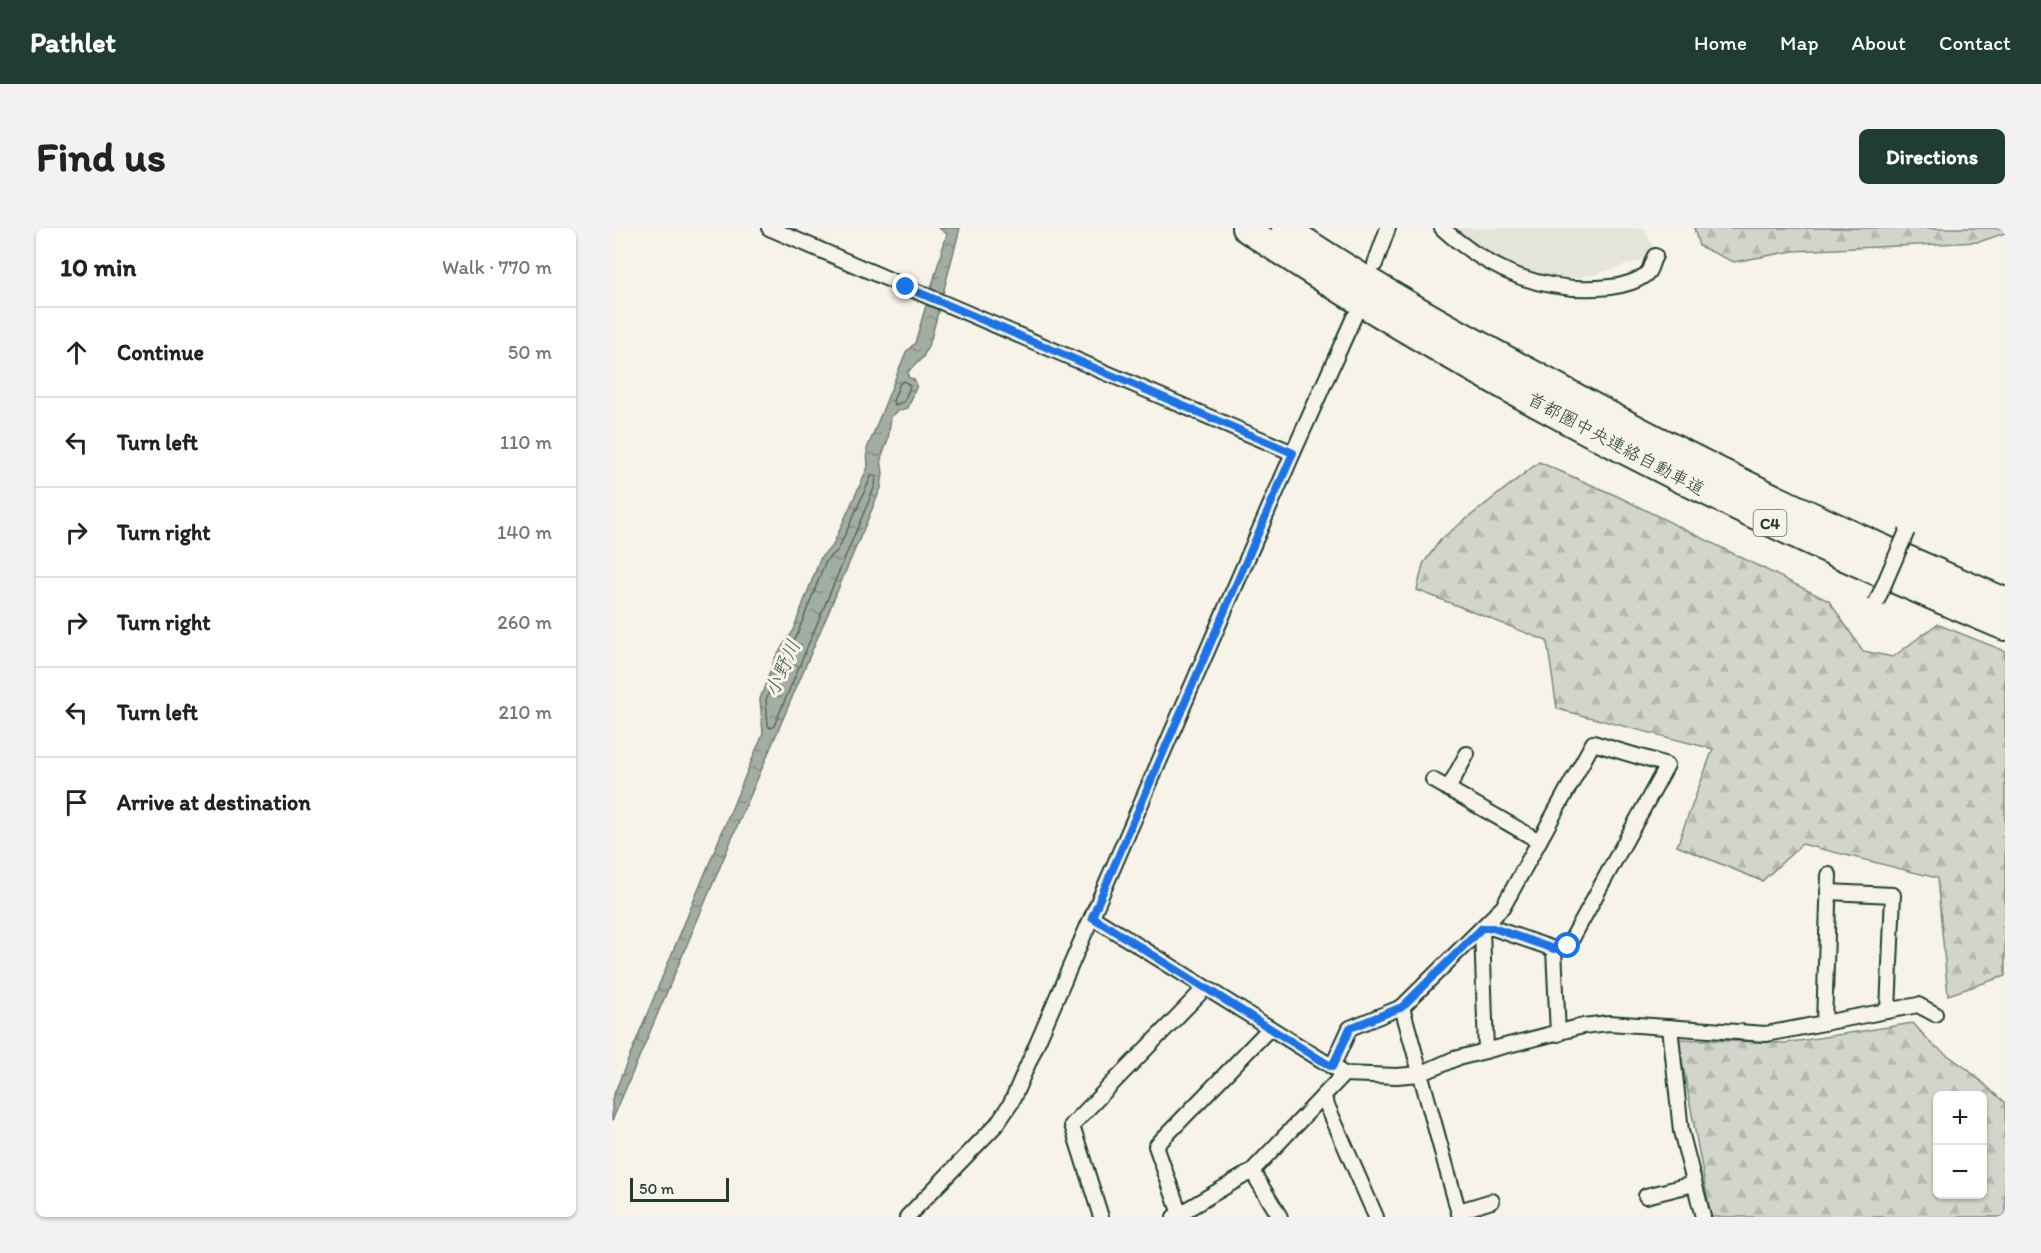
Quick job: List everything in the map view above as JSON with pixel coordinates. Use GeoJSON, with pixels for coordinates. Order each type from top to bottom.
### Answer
{"type":"FeatureCollection","features":[{"type":"Feature","properties":{"kind":"highway","name":"首都圏中央連絡自動車道"},"geometry":{"type":"LineString","coordinates":[[1245,228],[1401,327],[1572,422],[1811,543],[2005,627]]}},
{"type":"Feature","properties":{"kind":"highway","name":"首都圏中央連絡自動車道"},"geometry":{"type":"LineString","coordinates":[[1285,228],[1453,331],[1601,411],[1855,536],[2005,601]]}},
{"type":"Feature","properties":{"kind":"street"},"geometry":{"type":"LineString","coordinates":[[769,228],[1293,453]]}},
{"type":"Feature","properties":{"kind":"street"},"geometry":{"type":"LineString","coordinates":[[1375,264],[1388,228]]}},
{"type":"Feature","properties":{"kind":"street"},"geometry":{"type":"LineString","coordinates":[[1442,228],[1472,251],[1509,273],[1559,288],[1626,286],[1648,272],[1655,256]]}},
{"type":"Feature","properties":{"kind":"street"},"geometry":{"type":"LineString","coordinates":[[907,1217],[997,1124],[1011,1103],[1354,317]]}},
{"type":"Feature","properties":{"kind":"street"},"geometry":{"type":"LineString","coordinates":[[1876,603],[1907,531]]}},
{"type":"Feature","properties":{"kind":"street"},"geometry":{"type":"LineString","coordinates":[[1270,1028],[1156,1146],[1178,1216],[1252,1171],[1323,1096],[1338,1070],[1350,1028],[1402,1007],[1503,907],[1593,743],[1667,765],[1568,946],[1554,949],[1493,928],[1482,928]]}},
{"type":"Feature","properties":{"kind":"street"},"geometry":{"type":"LineString","coordinates":[[1448,789],[1467,753]]}},
{"type":"Feature","properties":{"kind":"street"},"geometry":{"type":"LineString","coordinates":[[1433,780],[1539,841]]}},
{"type":"Feature","properties":{"kind":"street"},"geometry":{"type":"LineString","coordinates":[[1824,1023],[1829,875]]}},
{"type":"Feature","properties":{"kind":"street"},"geometry":{"type":"LineString","coordinates":[[1828,892],[1893,895],[1887,1011]]}},
{"type":"Feature","properties":{"kind":"street"},"geometry":{"type":"LineString","coordinates":[[1092,917],[1338,1070],[1397,1076],[1420,1074],[1454,1059],[1583,1026],[1609,1023],[1766,1034],[1918,1005],[1935,1014]]}},
{"type":"Feature","properties":{"kind":"street"},"geometry":{"type":"LineString","coordinates":[[1482,928],[1486,1051]]}},
{"type":"Feature","properties":{"kind":"street"},"geometry":{"type":"LineString","coordinates":[[1554,949],[1558,1034]]}},
{"type":"Feature","properties":{"kind":"street"},"geometry":{"type":"LineString","coordinates":[[1101,1217],[1072,1125],[1205,988]]}},
{"type":"Feature","properties":{"kind":"street"},"geometry":{"type":"LineString","coordinates":[[1402,1007],[1460,1214],[1492,1201]]}},
{"type":"Feature","properties":{"kind":"street"},"geometry":{"type":"LineString","coordinates":[[1670,1027],[1681,1131],[1703,1217]]}},
{"type":"Feature","properties":{"kind":"street"},"geometry":{"type":"LineString","coordinates":[[1323,1096],[1376,1217]]}},
{"type":"Feature","properties":{"kind":"street"},"geometry":{"type":"LineString","coordinates":[[1252,1171],[1280,1217]]}},
{"type":"Feature","properties":{"kind":"street"},"geometry":{"type":"LineString","coordinates":[[1646,1196],[1694,1184]]}},
{"type":"Feature","properties":{"kind":"shaded area"},"geometry":{"type":"Polygon","coordinates":[[[1447,228],[1645,228],[1655,256],[1593,275],[1538,283],[1447,228]]]}},
{"type":"Feature","properties":{"kind":"green space"},"geometry":{"type":"Polygon","coordinates":[[[1694,228],[2005,228],[2005,233],[1979,242],[1793,251],[1734,262],[1699,246],[1694,228]]]}},
{"type":"Feature","properties":{"kind":"green space"},"geometry":{"type":"Polygon","coordinates":[[[1539,462],[1617,496],[1829,601],[1863,651],[1893,657],[1937,624],[2005,651],[2005,976],[1948,995],[1937,878],[1802,844],[1762,881],[1677,846],[1713,749],[1557,709],[1547,641],[1417,590],[1423,564],[1441,539],[1539,462]]]}},
{"type":"Feature","properties":{"kind":"green space"},"geometry":{"type":"Polygon","coordinates":[[[1913,1023],[1931,1043],[1967,1069],[2005,1103],[2005,1217],[1711,1217],[1678,1039],[1786,1043],[1913,1023]]]}},
{"type":"Feature","properties":{"kind":"water","name":"小野川"},"geometry":{"type":"Polygon","coordinates":[[[939,228],[960,228],[931,339],[923,357],[908,372],[908,377],[917,385],[908,408],[898,411],[891,417],[888,439],[881,458],[883,473],[881,488],[612,1121],[612,1099],[763,733],[760,699],[775,658],[793,630],[821,557],[832,547],[868,467],[867,449],[906,352],[915,343],[947,234],[939,228]]]}},
{"type":"Feature","properties":{"kind":"route"},"geometry":{"type":"LineString","coordinates":[[906,287],[1293,453],[1092,917],[1332,1067],[1350,1028],[1402,1007],[1482,928],[1493,928],[1554,949],[1568,946]]}}]}
